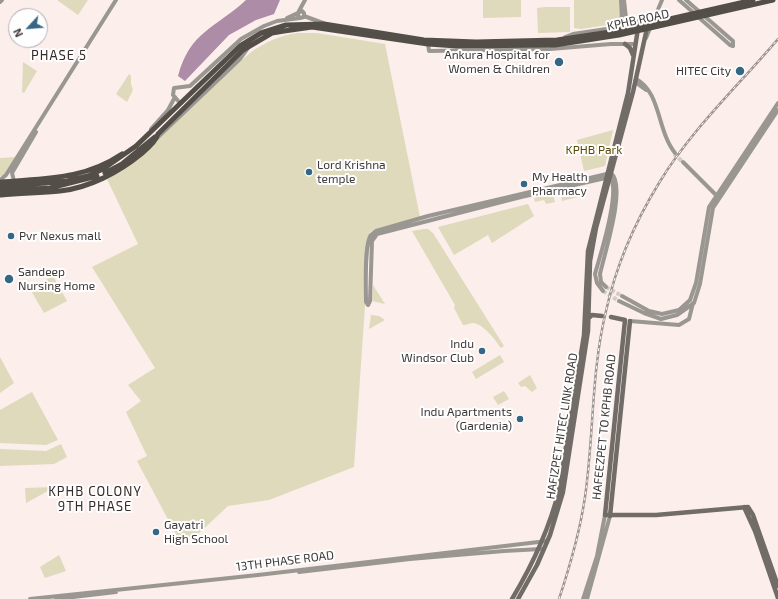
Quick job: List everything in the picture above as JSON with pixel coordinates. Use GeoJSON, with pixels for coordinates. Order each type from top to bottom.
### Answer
{"type":"FeatureCollection","features":[{"type":"Feature","properties":{"kind":"main road","name":"KPHB ROAD"},"geometry":{"type":"LineString","coordinates":[[576,41],[753,0]]}},
{"type":"Feature","properties":{"kind":"main road","name":"KPHB ROAD"},"geometry":{"type":"LineString","coordinates":[[576,41],[619,35],[773,0]]}},
{"type":"Feature","properties":{"kind":"main road"},"geometry":{"type":"LineString","coordinates":[[518,599],[542,549],[554,513],[563,470],[584,335],[588,251],[644,44],[647,28],[644,20],[640,20],[638,22],[633,59],[634,80]]}},
{"type":"Feature","properties":{"kind":"main road"},"geometry":{"type":"LineString","coordinates":[[0,183],[66,181],[88,176],[116,162],[146,138],[229,55],[251,38],[273,28],[286,25],[324,24],[424,40],[476,42],[576,41]]}},
{"type":"Feature","properties":{"kind":"main road"},"geometry":{"type":"LineString","coordinates":[[0,194],[61,191],[104,177],[131,162],[227,64],[250,45],[272,33],[312,27],[428,44],[486,47],[576,41]]}},
{"type":"Feature","properties":{"kind":"main road"},"geometry":{"type":"LineString","coordinates":[[624,44],[630,48],[633,59]]}},
{"type":"Feature","properties":{"kind":"main road"},"geometry":{"type":"LineString","coordinates":[[0,194],[50,188],[95,178],[122,164],[156,136]]}},
{"type":"Feature","properties":{"kind":"main road"},"geometry":{"type":"LineString","coordinates":[[0,183],[70,176],[88,171],[112,160],[136,142],[146,138]]}},
{"type":"Feature","properties":{"kind":"main road","name":"HAFIZPET HITEC LINK ROAD"},"geometry":{"type":"LineString","coordinates":[[545,541],[557,516],[563,492],[581,381],[588,319],[590,261],[608,175]]}},
{"type":"Feature","properties":{"kind":"main road"},"geometry":{"type":"LineString","coordinates":[[33,180],[35,192]]}},
{"type":"Feature","properties":{"kind":"main road"},"geometry":{"type":"LineString","coordinates":[[0,183],[3,189],[0,194]]}},
{"type":"Feature","properties":{"kind":"main road"},"geometry":{"type":"LineString","coordinates":[[588,319],[592,315],[602,316]]}},
{"type":"Feature","properties":{"kind":"main road"},"geometry":{"type":"LineString","coordinates":[[611,317],[628,320]]}},
{"type":"Feature","properties":{"kind":"main road","name":"HAFEEZPET TO KPHB ROAD"},"geometry":{"type":"LineString","coordinates":[[628,320],[607,516],[664,514],[744,507]]}},
{"type":"Feature","properties":{"kind":"main road"},"geometry":{"type":"LineString","coordinates":[[744,507],[751,510],[778,586]]}},
{"type":"Feature","properties":{"kind":"main road"},"geometry":{"type":"LineString","coordinates":[[744,507],[755,531],[778,598]]}},
{"type":"Feature","properties":{"kind":"main road"},"geometry":{"type":"LineString","coordinates":[[512,599],[535,564]]}},
{"type":"Feature","properties":{"kind":"street"},"geometry":{"type":"LineString","coordinates":[[14,181],[11,174],[14,167],[118,0]]}},
{"type":"Feature","properties":{"kind":"street"},"geometry":{"type":"LineString","coordinates":[[0,183],[118,0]]}},
{"type":"Feature","properties":{"kind":"street"},"geometry":{"type":"LineString","coordinates":[[621,0],[622,24],[620,27],[624,44]]}},
{"type":"Feature","properties":{"kind":"street"},"geometry":{"type":"LineString","coordinates":[[428,44],[429,51],[550,49],[635,42],[634,24],[626,18],[624,0]]}},
{"type":"Feature","properties":{"kind":"street"},"geometry":{"type":"LineString","coordinates":[[644,44],[662,0]]}},
{"type":"Feature","properties":{"kind":"street"},"geometry":{"type":"LineString","coordinates":[[680,0],[730,45],[734,46],[733,41],[686,0]]}},
{"type":"Feature","properties":{"kind":"street"},"geometry":{"type":"LineString","coordinates":[[285,19],[299,11],[304,1]]}},
{"type":"Feature","properties":{"kind":"street"},"geometry":{"type":"LineString","coordinates":[[303,15],[304,1]]}},
{"type":"Feature","properties":{"kind":"street"},"geometry":{"type":"LineString","coordinates":[[299,11],[303,15],[324,24]]}},
{"type":"Feature","properties":{"kind":"street"},"geometry":{"type":"LineString","coordinates":[[178,105],[173,90],[176,87],[190,86],[240,39],[264,26],[303,15]]}},
{"type":"Feature","properties":{"kind":"street"},"geometry":{"type":"LineString","coordinates":[[558,40],[573,34],[620,27]]}},
{"type":"Feature","properties":{"kind":"street"},"geometry":{"type":"LineString","coordinates":[[634,80],[646,86],[653,96],[664,132],[675,153]]}},
{"type":"Feature","properties":{"kind":"street"},"geometry":{"type":"LineString","coordinates":[[146,138],[152,128],[171,106],[175,97]]}},
{"type":"Feature","properties":{"kind":"street"},"geometry":{"type":"LineString","coordinates":[[694,303],[683,313],[661,319],[644,314],[621,298],[656,313],[673,312],[685,306],[690,300],[696,283],[707,215],[716,195],[778,103]]}},
{"type":"Feature","properties":{"kind":"street"},"geometry":{"type":"LineString","coordinates":[[628,320],[679,325],[689,319],[700,284],[711,215],[716,195],[778,110]]}},
{"type":"Feature","properties":{"kind":"street"},"geometry":{"type":"LineString","coordinates":[[683,162],[710,188],[716,195],[683,162]]}},
{"type":"Feature","properties":{"kind":"street"},"geometry":{"type":"LineString","coordinates":[[373,236],[370,301],[368,305],[366,302],[368,241],[373,236],[381,232],[608,175],[616,181],[616,205],[600,274],[604,289]]}},
{"type":"Feature","properties":{"kind":"street"},"geometry":{"type":"LineString","coordinates":[[710,188],[720,189]]}},
{"type":"Feature","properties":{"kind":"street"},"geometry":{"type":"LineString","coordinates":[[583,599],[597,556],[607,516]]}},
{"type":"Feature","properties":{"kind":"street"},"geometry":{"type":"LineString","coordinates":[[587,599],[607,516]]}},
{"type":"Feature","properties":{"kind":"street","name":"13TH PHASE ROAD"},"geometry":{"type":"LineString","coordinates":[[30,599],[196,583],[508,544],[545,541]]}},
{"type":"Feature","properties":{"kind":"street"},"geometry":{"type":"LineString","coordinates":[[508,544],[508,550]]}},
{"type":"Feature","properties":{"kind":"street","name":"13TH PHASE ROAD"},"geometry":{"type":"LineString","coordinates":[[305,570],[508,550],[542,549]]}},
{"type":"Feature","properties":{"kind":"street","name":"13TH PHASE ROAD"},"geometry":{"type":"LineString","coordinates":[[56,599],[82,594]]}},
{"type":"Feature","properties":{"kind":"green space"},"geometry":{"type":"Polygon","coordinates":[[[57,0],[88,0],[78,15],[57,0]]]}},
{"type":"Feature","properties":{"kind":"green space"},"geometry":{"type":"Polygon","coordinates":[[[483,0],[521,0],[521,17],[483,18],[483,0]]]}},
{"type":"Feature","properties":{"kind":"green space"},"geometry":{"type":"Polygon","coordinates":[[[574,0],[619,0],[620,23],[581,29],[574,28],[574,0]]]}},
{"type":"Feature","properties":{"kind":"green space"},"geometry":{"type":"Polygon","coordinates":[[[570,7],[570,32],[538,33],[537,8],[570,7]]]}},
{"type":"Feature","properties":{"kind":"green space"},"geometry":{"type":"Polygon","coordinates":[[[297,33],[317,33],[385,44],[420,217],[370,232],[354,467],[269,500],[228,506],[196,536],[180,542],[137,461],[147,456],[126,412],[141,401],[128,385],[155,368],[92,267],[138,244],[106,177],[250,53],[272,40],[297,33]]]}},
{"type":"Feature","properties":{"kind":"green space"},"geometry":{"type":"Polygon","coordinates":[[[23,62],[37,71],[24,93],[22,92],[23,62]]]}},
{"type":"Feature","properties":{"kind":"green space"},"geometry":{"type":"Polygon","coordinates":[[[129,74],[131,76],[133,90],[127,102],[116,94],[129,74]]]}},
{"type":"Feature","properties":{"kind":"green space","name":"KPHB Park"},"geometry":{"type":"Polygon","coordinates":[[[613,130],[605,166],[584,171],[577,140],[613,130]]]}},
{"type":"Feature","properties":{"kind":"green space"},"geometry":{"type":"Polygon","coordinates":[[[15,157],[4,176],[0,176],[0,158],[15,157]]]}},
{"type":"Feature","properties":{"kind":"green space"},"geometry":{"type":"Polygon","coordinates":[[[581,191],[582,196],[562,201],[561,195],[581,191]]]}},
{"type":"Feature","properties":{"kind":"green space"},"geometry":{"type":"Polygon","coordinates":[[[553,194],[555,202],[546,204],[544,200],[535,202],[534,198],[553,194]]]}},
{"type":"Feature","properties":{"kind":"green space"},"geometry":{"type":"Polygon","coordinates":[[[528,204],[534,216],[492,243],[488,235],[454,255],[438,227],[528,204]]]}},
{"type":"Feature","properties":{"kind":"green space"},"geometry":{"type":"Polygon","coordinates":[[[428,229],[433,233],[504,346],[501,348],[489,333],[481,326],[473,323],[463,325],[454,308],[455,305],[412,231],[428,229]]]}},
{"type":"Feature","properties":{"kind":"green space"},"geometry":{"type":"Polygon","coordinates":[[[53,276],[67,301],[44,313],[30,289],[53,276]]]}},
{"type":"Feature","properties":{"kind":"green space"},"geometry":{"type":"Polygon","coordinates":[[[373,285],[385,304],[372,301],[373,285]]]}},
{"type":"Feature","properties":{"kind":"green space"},"geometry":{"type":"Polygon","coordinates":[[[371,315],[379,316],[385,320],[369,329],[371,315]]]}},
{"type":"Feature","properties":{"kind":"green space"},"geometry":{"type":"Polygon","coordinates":[[[500,355],[504,362],[476,379],[472,372],[500,355]]]}},
{"type":"Feature","properties":{"kind":"green space"},"geometry":{"type":"Polygon","coordinates":[[[0,357],[14,383],[0,393],[0,357]]]}},
{"type":"Feature","properties":{"kind":"green space"},"geometry":{"type":"Polygon","coordinates":[[[530,375],[537,388],[532,392],[525,386],[521,387],[518,383],[530,375]]]}},
{"type":"Feature","properties":{"kind":"green space"},"geometry":{"type":"Polygon","coordinates":[[[504,391],[509,399],[498,405],[493,397],[504,391]]]}},
{"type":"Feature","properties":{"kind":"green space"},"geometry":{"type":"Polygon","coordinates":[[[32,392],[58,440],[46,445],[0,443],[0,410],[32,392]]]}},
{"type":"Feature","properties":{"kind":"green space"},"geometry":{"type":"Polygon","coordinates":[[[61,444],[67,457],[54,464],[0,466],[0,449],[46,451],[61,444]]]}},
{"type":"Feature","properties":{"kind":"green space"},"geometry":{"type":"Polygon","coordinates":[[[55,487],[26,503],[25,488],[55,487]]]}},
{"type":"Feature","properties":{"kind":"green space"},"geometry":{"type":"Polygon","coordinates":[[[59,555],[66,571],[45,578],[40,567],[59,555]]]}},
{"type":"Feature","properties":{"kind":"shaded area"},"geometry":{"type":"Polygon","coordinates":[[[246,0],[280,0],[274,14],[256,20],[229,35],[185,81],[178,76],[189,49],[197,40],[246,0]]]}},
{"type":"Feature","properties":{"kind":"tunnel"},"geometry":{"type":"LineString","coordinates":[[674,154],[683,162]]}},
{"type":"Feature","properties":{"kind":"tunnel"},"geometry":{"type":"LineString","coordinates":[[606,287],[622,296]]}},
{"type":"Feature","properties":{"kind":"tunnel"},"geometry":{"type":"LineString","coordinates":[[603,291],[619,301]]}},
{"type":"Feature","properties":{"kind":"railway"},"geometry":{"type":"LineString","coordinates":[[559,599],[567,574],[583,510],[588,474],[595,380],[601,334],[610,294],[627,245],[650,198],[685,145],[778,39]]}},
{"type":"Feature","properties":{"kind":"place","name":"Ankura Hospital for Women & Children"},"geometry":{"type":"Point","coordinates":[559,62]}},
{"type":"Feature","properties":{"kind":"place","name":"HITEC City"},"geometry":{"type":"Point","coordinates":[740,71]}},
{"type":"Feature","properties":{"kind":"place","name":"Lord Krishna temple"},"geometry":{"type":"Point","coordinates":[309,172]}},
{"type":"Feature","properties":{"kind":"place","name":"My Health Pharmacy"},"geometry":{"type":"Point","coordinates":[524,184]}},
{"type":"Feature","properties":{"kind":"place","name":"Pvr Nexus mall"},"geometry":{"type":"Point","coordinates":[11,236]}},
{"type":"Feature","properties":{"kind":"place","name":"Sandeep Nursing Home"},"geometry":{"type":"Point","coordinates":[9,279]}},
{"type":"Feature","properties":{"kind":"place","name":"Indu Windsor Club"},"geometry":{"type":"Point","coordinates":[482,351]}},
{"type":"Feature","properties":{"kind":"place","name":"Indu Apartments (Gardenia)"},"geometry":{"type":"Point","coordinates":[520,419]}},
{"type":"Feature","properties":{"kind":"place","name":"Gayatri High School"},"geometry":{"type":"Point","coordinates":[156,532]}},
{"type":"Feature","properties":{"kind":"district","name":"PHASE 5"},"geometry":{"type":"Point","coordinates":[59,56]}},
{"type":"Feature","properties":{"kind":"district","name":"KPHB COLONY 9TH PHASE"},"geometry":{"type":"Point","coordinates":[95,500]}}]}
